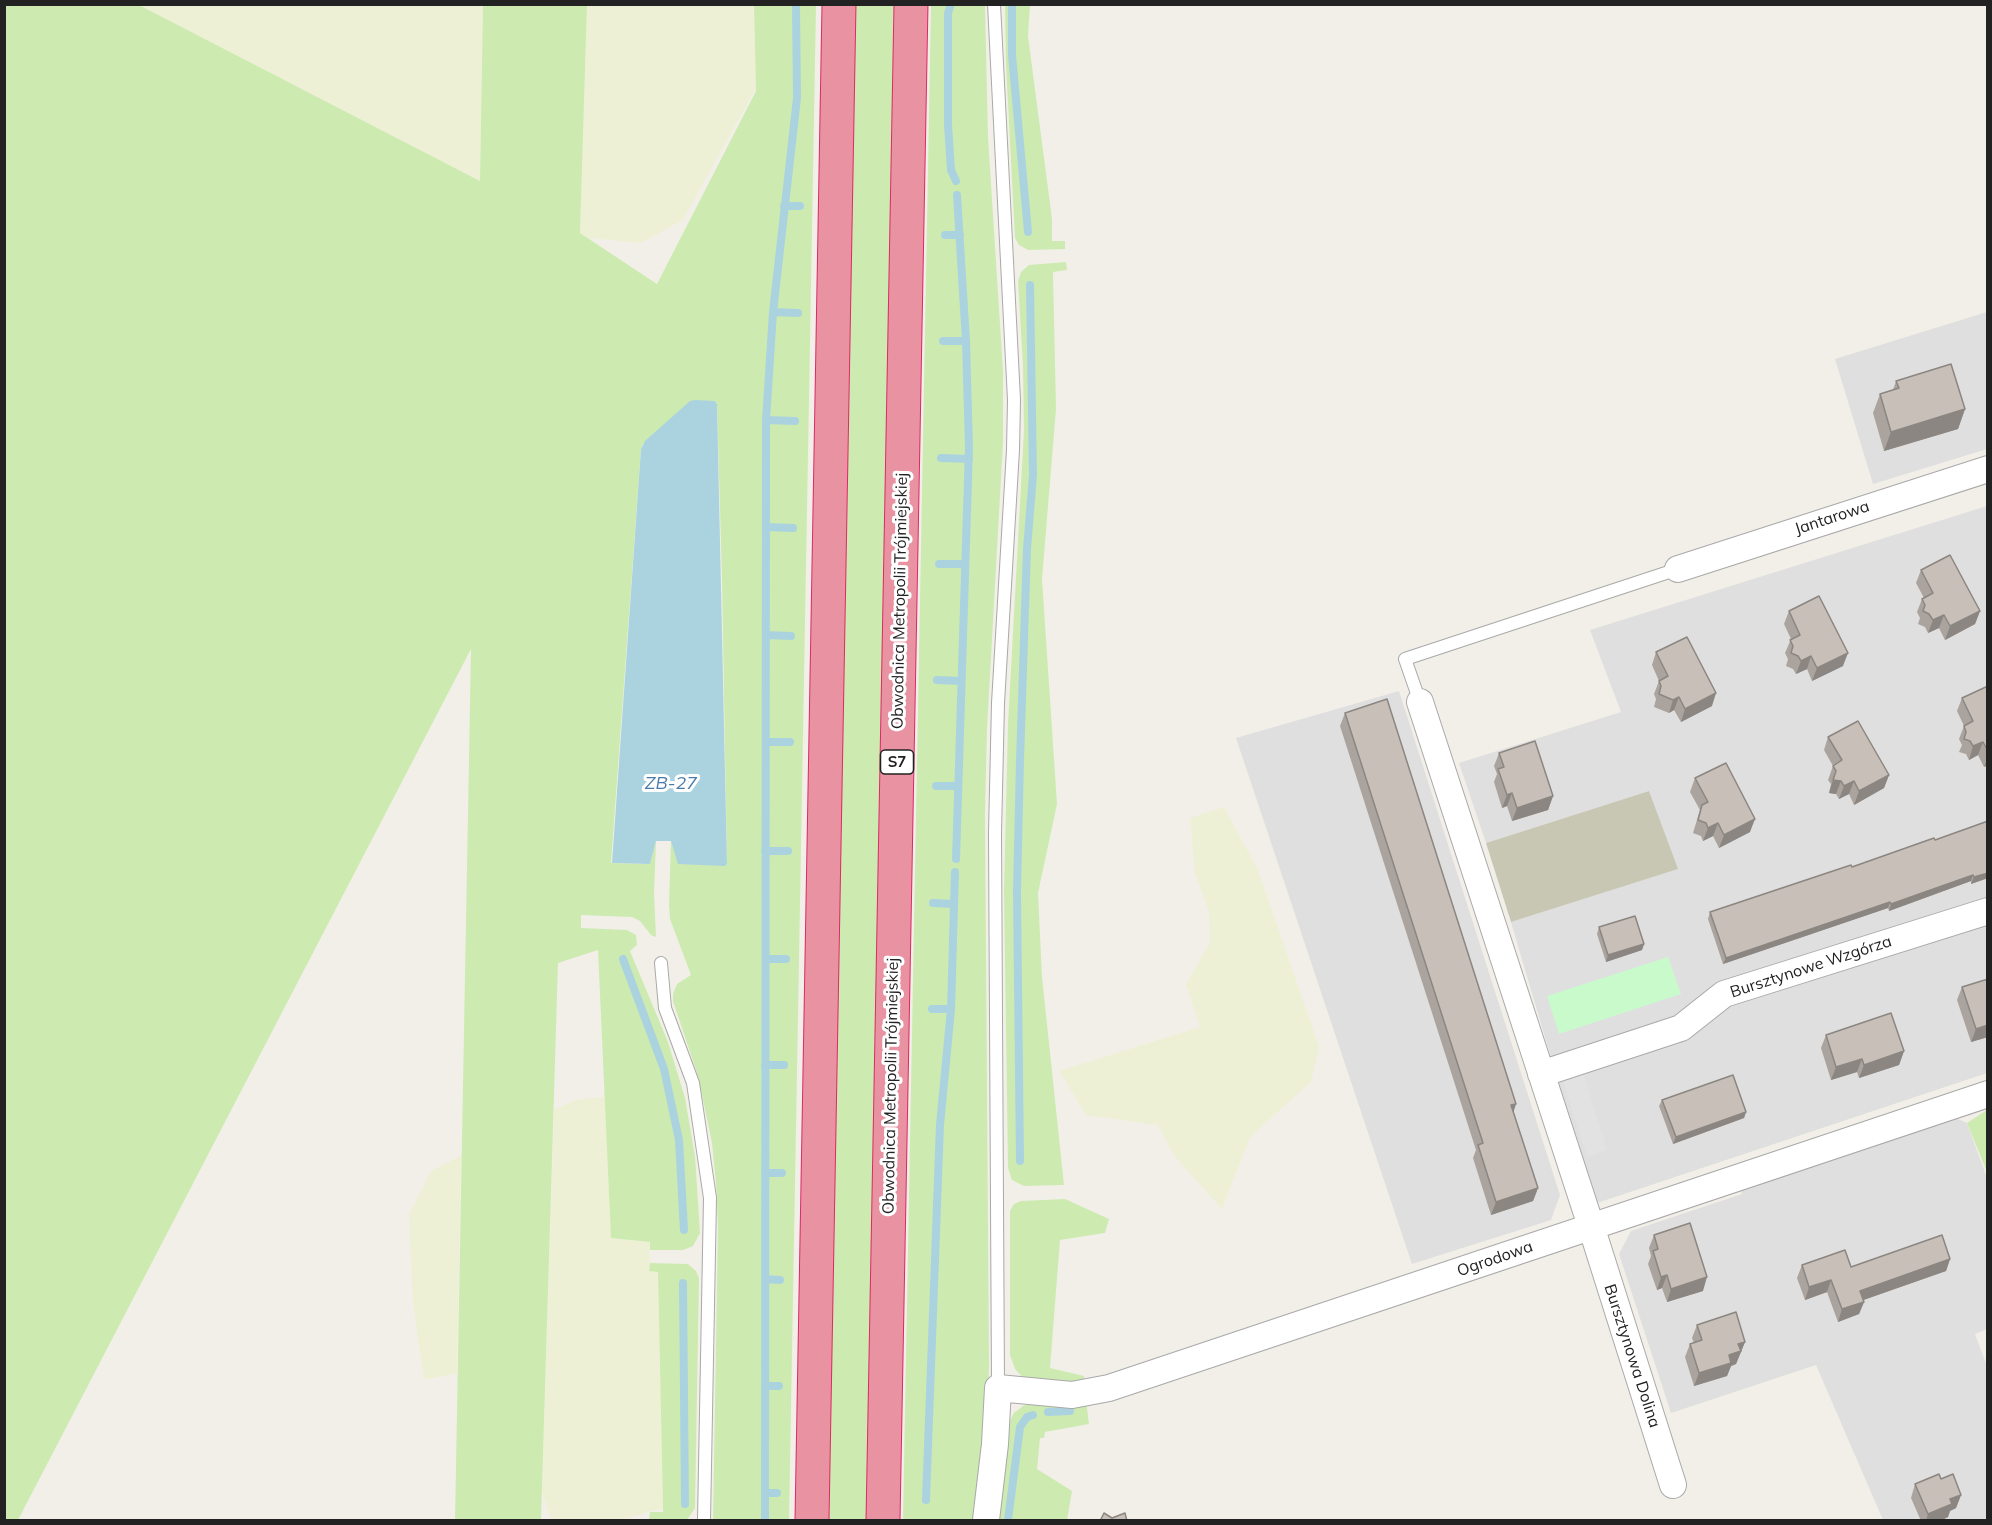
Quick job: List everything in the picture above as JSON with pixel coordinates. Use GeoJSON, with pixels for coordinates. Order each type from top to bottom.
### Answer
{"type":"FeatureCollection","features":[{"type":"Feature","properties":{"kind":"highway"},"geometry":{"type":"LineString","coordinates":[[813,1521],[839,4]]}},
{"type":"Feature","properties":{"kind":"highway","name":"Obwodnica Metropolii Trójmiejskiej"},"geometry":{"type":"LineString","coordinates":[[883,1521],[911,4]]}},
{"type":"Feature","properties":{"kind":"street","name":"Jantarowa"},"geometry":{"type":"LineString","coordinates":[[1678,569],[1988,469]]}},
{"type":"Feature","properties":{"kind":"street"},"geometry":{"type":"LineString","coordinates":[[1420,702],[1591,1226]]}},
{"type":"Feature","properties":{"kind":"street","name":"Bursztynowe Wzgórza"},"geometry":{"type":"LineString","coordinates":[[1541,1074],[1681,1029],[1724,994],[1988,910]]}},
{"type":"Feature","properties":{"kind":"street","name":"Ogrodowa"},"geometry":{"type":"LineString","coordinates":[[998,1388],[1072,1395],[1085,1395],[1109,1388],[1988,1094]]}},
{"type":"Feature","properties":{"kind":"street","name":"Bursztynowa Dolina"},"geometry":{"type":"LineString","coordinates":[[1591,1226],[1673,1485]]}},
{"type":"Feature","properties":{"kind":"street"},"geometry":{"type":"LineString","coordinates":[[986,1521],[995,1444],[998,1388]]}},
{"type":"Feature","properties":{"kind":"lane"},"geometry":{"type":"LineString","coordinates":[[994,4],[1014,400],[998,703],[995,833],[998,1388]]}},
{"type":"Feature","properties":{"kind":"lane"},"geometry":{"type":"LineString","coordinates":[[1420,702],[1405,659],[1678,569]]}},
{"type":"Feature","properties":{"kind":"lane"},"geometry":{"type":"LineString","coordinates":[[660,963],[666,1008],[693,1083],[710,1198],[704,1521]]}},
{"type":"Feature","properties":{"kind":"shaded area"},"geometry":{"type":"Polygon","coordinates":[[[139,5],[483,5],[480,181],[139,5]]]}},
{"type":"Feature","properties":{"kind":"shaded area"},"geometry":{"type":"Polygon","coordinates":[[[587,5],[754,5],[756,88],[683,220],[641,243],[588,238],[580,233],[587,5]]]}},
{"type":"Feature","properties":{"kind":"shaded area"},"geometry":{"type":"Polygon","coordinates":[[[1987,312],[1987,449],[1873,484],[1835,359],[1987,312]]]}},
{"type":"Feature","properties":{"kind":"shaded area"},"geometry":{"type":"Polygon","coordinates":[[[1987,506],[1987,1073],[1594,1204],[1511,922],[1677,869],[1649,791],[1486,843],[1459,763],[1621,712],[1590,630],[1987,506]]]}},
{"type":"Feature","properties":{"kind":"shaded area"},"geometry":{"type":"Polygon","coordinates":[[[1399,691],[1560,1195],[1551,1220],[1412,1264],[1236,738],[1399,691]]]}},
{"type":"Feature","properties":{"kind":"shaded area"},"geometry":{"type":"Polygon","coordinates":[[[1649,791],[1678,869],[1511,922],[1486,843],[1649,791]]]}},
{"type":"Feature","properties":{"kind":"shaded area"},"geometry":{"type":"Polygon","coordinates":[[[1224,807],[1258,870],[1319,1047],[1311,1082],[1250,1137],[1222,1209],[1175,1157],[1158,1125],[1086,1115],[1059,1071],[1200,1027],[1186,984],[1210,943],[1209,912],[1195,873],[1190,818],[1224,807]]]}},
{"type":"Feature","properties":{"kind":"shaded area"},"geometry":{"type":"Polygon","coordinates":[[[1583,1072],[1607,1150],[1587,1157],[1562,1078],[1583,1072]]]}},
{"type":"Feature","properties":{"kind":"shaded area"},"geometry":{"type":"Polygon","coordinates":[[[605,1097],[611,1238],[650,1242],[649,1271],[658,1271],[663,1508],[622,1520],[551,1520],[542,1491],[554,1110],[575,1100],[605,1097]]]}},
{"type":"Feature","properties":{"kind":"shaded area"},"geometry":{"type":"Polygon","coordinates":[[[1949,1115],[1967,1123],[1987,1178],[1987,1329],[1975,1334],[1987,1366],[1987,1520],[1883,1520],[1816,1365],[1671,1413],[1619,1254],[1631,1231],[1742,1194],[1740,1187],[1949,1115]]]}},
{"type":"Feature","properties":{"kind":"shaded area"},"geometry":{"type":"Polygon","coordinates":[[[461,1156],[457,1373],[424,1380],[413,1304],[409,1215],[431,1171],[461,1156]]]}},
{"type":"Feature","properties":{"kind":"green space"},"geometry":{"type":"Polygon","coordinates":[[[894,4],[867,1520],[826,1520],[853,5],[894,4]]]}},
{"type":"Feature","properties":{"kind":"green space"},"geometry":{"type":"Polygon","coordinates":[[[5,5],[139,5],[480,181],[483,5],[587,5],[580,233],[657,284],[756,91],[754,5],[816,5],[789,1520],[713,1520],[718,1226],[716,1183],[712,1143],[698,1076],[673,1001],[677,984],[691,975],[670,919],[671,841],[725,866],[727,864],[722,579],[717,404],[715,401],[643,444],[641,449],[611,863],[650,864],[656,841],[654,894],[656,937],[651,935],[640,921],[632,917],[581,915],[581,928],[627,930],[636,935],[637,945],[630,951],[668,1042],[685,1098],[695,1156],[700,1233],[693,1246],[683,1250],[650,1250],[650,1242],[611,1238],[598,950],[558,963],[541,1520],[455,1520],[471,649],[18,1520],[5,1520],[5,5]]]}},
{"type":"Feature","properties":{"kind":"green space"},"geometry":{"type":"Polygon","coordinates":[[[931,5],[985,5],[988,137],[1003,371],[1003,442],[987,729],[985,813],[989,1365],[988,1397],[975,1520],[903,1520],[931,5]]]}},
{"type":"Feature","properties":{"kind":"green space"},"geometry":{"type":"Polygon","coordinates":[[[1005,5],[1030,5],[1028,36],[1052,219],[1052,241],[1065,241],[1065,249],[1028,250],[1019,245],[1015,238],[1005,5]]]}},
{"type":"Feature","properties":{"kind":"green space"},"geometry":{"type":"Polygon","coordinates":[[[1066,262],[1067,270],[1053,272],[1056,409],[1042,579],[1057,804],[1038,893],[1042,977],[1064,1185],[1024,1186],[1012,1180],[1008,1168],[1004,891],[1008,724],[1024,430],[1018,281],[1021,272],[1029,265],[1066,262]]]}},
{"type":"Feature","properties":{"kind":"green space"},"geometry":{"type":"Polygon","coordinates":[[[1668,957],[1681,994],[1559,1034],[1547,996],[1668,957]]]}},
{"type":"Feature","properties":{"kind":"green space"},"geometry":{"type":"Polygon","coordinates":[[[1987,1110],[1987,1172],[1967,1123],[1987,1110]]]}},
{"type":"Feature","properties":{"kind":"green space"},"geometry":{"type":"Polygon","coordinates":[[[1065,1199],[1109,1219],[1105,1233],[1060,1240],[1050,1368],[1084,1376],[1085,1388],[1026,1381],[1015,1369],[1010,1355],[1010,1211],[1014,1204],[1021,1201],[1065,1199]]]}},
{"type":"Feature","properties":{"kind":"green space"},"geometry":{"type":"Polygon","coordinates":[[[650,1263],[688,1264],[696,1271],[699,1278],[695,1508],[687,1520],[649,1520],[650,1512],[663,1512],[658,1272],[649,1271],[650,1263]]]}},
{"type":"Feature","properties":{"kind":"green space"},"geometry":{"type":"Polygon","coordinates":[[[1086,1400],[1089,1424],[1045,1432],[1044,1438],[1040,1438],[1037,1469],[1072,1491],[1067,1520],[996,1520],[1008,1424],[1014,1413],[1035,1401],[1086,1400]]]}},
{"type":"Feature","properties":{"kind":"water","name":"ZB-27"},"geometry":{"type":"Polygon","coordinates":[[[690,401],[715,401],[717,404],[727,864],[725,866],[678,864],[671,841],[656,841],[650,864],[612,863],[641,449],[645,441],[690,401]]]}},
{"type":"Feature","properties":{"kind":"building"},"geometry":{"type":"Polygon","coordinates":[[[1951,364],[1965,409],[1891,432],[1880,394],[1899,388],[1896,381],[1951,364]]]}},
{"type":"Feature","properties":{"kind":"building"},"geometry":{"type":"Polygon","coordinates":[[[1950,555],[1980,611],[1950,626],[1944,615],[1933,620],[1923,611],[1925,605],[1922,599],[1933,593],[1921,570],[1950,555]]]}},
{"type":"Feature","properties":{"kind":"building"},"geometry":{"type":"Polygon","coordinates":[[[1819,596],[1848,653],[1817,668],[1811,656],[1801,661],[1798,656],[1791,653],[1793,646],[1790,640],[1800,635],[1789,611],[1819,596]]]}},
{"type":"Feature","properties":{"kind":"building"},"geometry":{"type":"Polygon","coordinates":[[[1687,637],[1716,693],[1685,709],[1679,697],[1673,700],[1659,694],[1661,686],[1659,681],[1668,676],[1656,652],[1687,637]]]}},
{"type":"Feature","properties":{"kind":"building"},"geometry":{"type":"Polygon","coordinates":[[[1988,686],[1988,751],[1983,742],[1973,746],[1970,741],[1964,739],[1966,732],[1964,726],[1973,721],[1962,698],[1988,686]]]}},
{"type":"Feature","properties":{"kind":"building"},"geometry":{"type":"Polygon","coordinates":[[[1387,699],[1516,1104],[1511,1105],[1538,1188],[1496,1202],[1478,1145],[1483,1143],[1345,713],[1387,699]]]}},
{"type":"Feature","properties":{"kind":"building"},"geometry":{"type":"Polygon","coordinates":[[[1858,721],[1889,775],[1859,791],[1854,781],[1844,786],[1841,781],[1833,780],[1836,771],[1833,766],[1842,760],[1828,737],[1858,721]]]}},
{"type":"Feature","properties":{"kind":"building"},"geometry":{"type":"Polygon","coordinates":[[[1535,741],[1553,796],[1517,808],[1512,793],[1507,795],[1498,769],[1504,767],[1499,753],[1535,741]]]}},
{"type":"Feature","properties":{"kind":"building"},"geometry":{"type":"Polygon","coordinates":[[[1726,763],[1755,819],[1724,835],[1718,823],[1708,828],[1706,823],[1698,820],[1702,805],[1708,802],[1695,778],[1726,763]]]}},
{"type":"Feature","properties":{"kind":"building"},"geometry":{"type":"Polygon","coordinates":[[[1988,821],[1988,873],[1974,877],[1973,875],[1726,958],[1710,912],[1988,821]]]}},
{"type":"Feature","properties":{"kind":"building"},"geometry":{"type":"Polygon","coordinates":[[[1635,916],[1644,944],[1608,955],[1599,927],[1635,916]]]}},
{"type":"Feature","properties":{"kind":"building"},"geometry":{"type":"Polygon","coordinates":[[[1988,979],[1988,1025],[1976,1029],[1962,987],[1988,979]]]}},
{"type":"Feature","properties":{"kind":"building"},"geometry":{"type":"Polygon","coordinates":[[[1891,1013],[1904,1051],[1864,1065],[1862,1059],[1836,1067],[1826,1035],[1891,1013]]]}},
{"type":"Feature","properties":{"kind":"building"},"geometry":{"type":"Polygon","coordinates":[[[1733,1075],[1746,1112],[1676,1137],[1662,1100],[1733,1075]]]}},
{"type":"Feature","properties":{"kind":"building"},"geometry":{"type":"Polygon","coordinates":[[[1690,1223],[1707,1277],[1671,1289],[1667,1275],[1661,1277],[1653,1251],[1658,1249],[1654,1235],[1690,1223]]]}},
{"type":"Feature","properties":{"kind":"building"},"geometry":{"type":"Polygon","coordinates":[[[1942,1235],[1950,1259],[1860,1291],[1864,1302],[1842,1309],[1831,1280],[1809,1287],[1802,1265],[1845,1250],[1851,1267],[1942,1235]]]}},
{"type":"Feature","properties":{"kind":"building"},"geometry":{"type":"Polygon","coordinates":[[[1736,1312],[1745,1342],[1738,1344],[1741,1351],[1729,1355],[1731,1363],[1699,1373],[1690,1344],[1702,1340],[1697,1325],[1736,1312]]]}},
{"type":"Feature","properties":{"kind":"building"},"geometry":{"type":"Polygon","coordinates":[[[1939,1474],[1941,1479],[1953,1474],[1961,1495],[1950,1499],[1952,1504],[1928,1514],[1915,1484],[1939,1474]]]}},
{"type":"Feature","properties":{"kind":"building"},"geometry":{"type":"Polygon","coordinates":[[[1104,1513],[1112,1518],[1125,1513],[1127,1521],[1100,1521],[1104,1513]]]}},
{"type":"Feature","properties":{"kind":"waterway"},"geometry":{"type":"LineString","coordinates":[[765,1520],[766,420],[773,312],[797,98],[796,4]]}},
{"type":"Feature","properties":{"kind":"waterway"},"geometry":{"type":"LineString","coordinates":[[951,4],[948,13],[948,124],[951,170],[956,181]]}},
{"type":"Feature","properties":{"kind":"waterway"},"geometry":{"type":"LineString","coordinates":[[1012,4],[1012,55],[1028,232]]}},
{"type":"Feature","properties":{"kind":"waterway"},"geometry":{"type":"LineString","coordinates":[[956,859],[969,448],[966,341],[957,195]]}},
{"type":"Feature","properties":{"kind":"waterway"},"geometry":{"type":"LineString","coordinates":[[784,206],[800,206]]}},
{"type":"Feature","properties":{"kind":"waterway"},"geometry":{"type":"LineString","coordinates":[[945,235],[960,235]]}},
{"type":"Feature","properties":{"kind":"waterway"},"geometry":{"type":"LineString","coordinates":[[1020,1161],[1017,892],[1027,549],[1033,475],[1030,285]]}},
{"type":"Feature","properties":{"kind":"waterway"},"geometry":{"type":"LineString","coordinates":[[773,312],[798,313]]}},
{"type":"Feature","properties":{"kind":"waterway"},"geometry":{"type":"LineString","coordinates":[[943,341],[966,341]]}},
{"type":"Feature","properties":{"kind":"waterway"},"geometry":{"type":"LineString","coordinates":[[766,420],[795,421]]}},
{"type":"Feature","properties":{"kind":"waterway"},"geometry":{"type":"LineString","coordinates":[[941,458],[969,459]]}},
{"type":"Feature","properties":{"kind":"waterway"},"geometry":{"type":"LineString","coordinates":[[766,527],[793,528]]}},
{"type":"Feature","properties":{"kind":"waterway"},"geometry":{"type":"LineString","coordinates":[[939,564],[965,564]]}},
{"type":"Feature","properties":{"kind":"waterway"},"geometry":{"type":"LineString","coordinates":[[766,635],[791,636]]}},
{"type":"Feature","properties":{"kind":"waterway"},"geometry":{"type":"LineString","coordinates":[[937,680],[961,681]]}},
{"type":"Feature","properties":{"kind":"waterway"},"geometry":{"type":"LineString","coordinates":[[766,742],[790,742]]}},
{"type":"Feature","properties":{"kind":"waterway"},"geometry":{"type":"LineString","coordinates":[[936,786],[958,786]]}},
{"type":"Feature","properties":{"kind":"waterway"},"geometry":{"type":"LineString","coordinates":[[765,851],[788,851]]}},
{"type":"Feature","properties":{"kind":"waterway"},"geometry":{"type":"LineString","coordinates":[[926,1500],[940,1125],[951,1009],[955,872]]}},
{"type":"Feature","properties":{"kind":"waterway"},"geometry":{"type":"LineString","coordinates":[[933,903],[954,904]]}},
{"type":"Feature","properties":{"kind":"waterway"},"geometry":{"type":"LineString","coordinates":[[623,959],[664,1069],[679,1140],[684,1230]]}},
{"type":"Feature","properties":{"kind":"waterway"},"geometry":{"type":"LineString","coordinates":[[766,959],[786,959]]}},
{"type":"Feature","properties":{"kind":"waterway"},"geometry":{"type":"LineString","coordinates":[[932,1009],[951,1009]]}},
{"type":"Feature","properties":{"kind":"waterway"},"geometry":{"type":"LineString","coordinates":[[765,1065],[784,1065]]}},
{"type":"Feature","properties":{"kind":"waterway"},"geometry":{"type":"LineString","coordinates":[[765,1173],[782,1173]]}},
{"type":"Feature","properties":{"kind":"waterway"},"geometry":{"type":"LineString","coordinates":[[765,1279],[780,1280]]}},
{"type":"Feature","properties":{"kind":"waterway"},"geometry":{"type":"LineString","coordinates":[[683,1283],[685,1504]]}},
{"type":"Feature","properties":{"kind":"waterway"},"geometry":{"type":"LineString","coordinates":[[765,1386],[779,1386]]}},
{"type":"Feature","properties":{"kind":"waterway"},"geometry":{"type":"LineString","coordinates":[[1048,1412],[1070,1411]]}},
{"type":"Feature","properties":{"kind":"waterway"},"geometry":{"type":"LineString","coordinates":[[1008,1520],[1020,1427],[1027,1417],[1033,1415]]}},
{"type":"Feature","properties":{"kind":"waterway"},"geometry":{"type":"LineString","coordinates":[[765,1493],[777,1493]]}}]}
